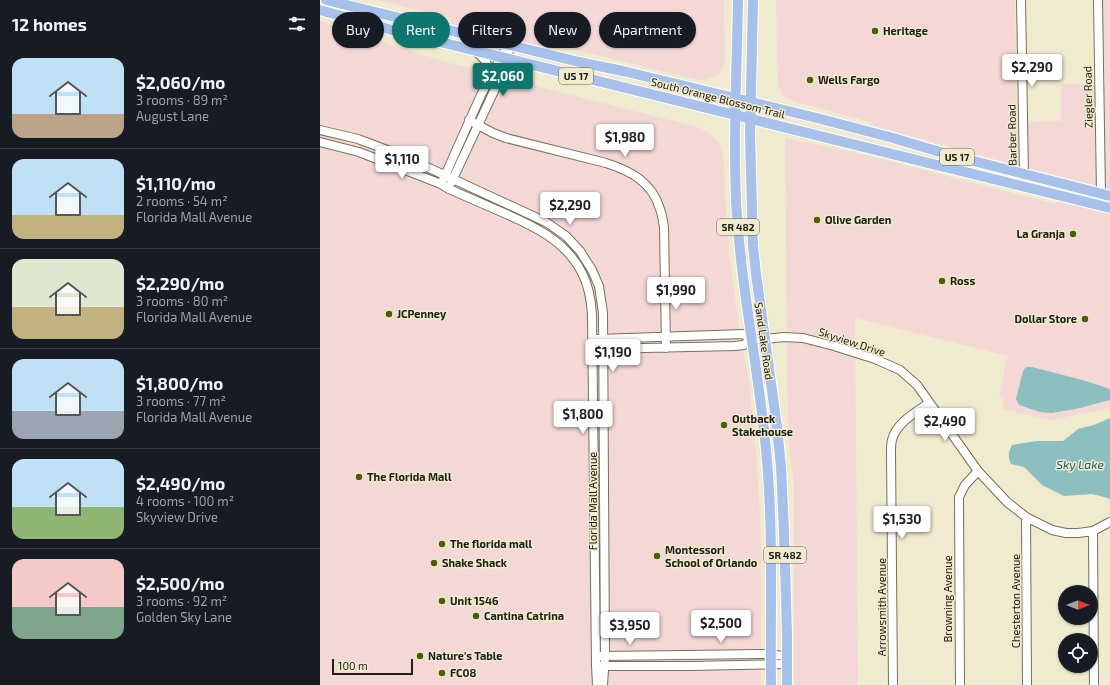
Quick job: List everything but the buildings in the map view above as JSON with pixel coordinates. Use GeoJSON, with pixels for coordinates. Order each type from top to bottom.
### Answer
{"type":"FeatureCollection","features":[{"type":"Feature","properties":{"kind":"main road","name":"South Orange Blossom Trail"},"geometry":{"type":"LineString","coordinates":[[326,0],[458,33]]}},
{"type":"Feature","properties":{"kind":"main road","name":"Sand Lake Road"},"geometry":{"type":"LineString","coordinates":[[738,0],[735,98],[738,241],[768,466],[771,528],[771,685]]}},
{"type":"Feature","properties":{"kind":"main road","name":"Sand Lake Road"},"geometry":{"type":"LineString","coordinates":[[753,0],[750,119],[753,246],[776,416],[781,467],[784,523],[787,685]]}},
{"type":"Feature","properties":{"kind":"main road","name":"South Orange Blossom Trail"},"geometry":{"type":"LineString","coordinates":[[320,10],[392,30],[1110,208]]}},
{"type":"Feature","properties":{"kind":"main road","name":"South Orange Blossom Trail"},"geometry":{"type":"LineString","coordinates":[[521,48],[751,102],[846,126],[1024,175],[1106,195]]}},
{"type":"Feature","properties":{"kind":"main road"},"geometry":{"type":"LineString","coordinates":[[1008,182],[1016,182],[1024,175]]}},
{"type":"Feature","properties":{"kind":"main road"},"geometry":{"type":"LineString","coordinates":[[1022,186],[1031,180],[1039,178]]}},
{"type":"Feature","properties":{"kind":"main road"},"geometry":{"type":"LineString","coordinates":[[768,466],[781,467]]}},
{"type":"Feature","properties":{"kind":"street","name":"Barber Road"},"geometry":{"type":"LineString","coordinates":[[1021,0],[1024,175]]}},
{"type":"Feature","properties":{"kind":"street","name":"Ziegler Road"},"geometry":{"type":"LineString","coordinates":[[1098,0],[1106,195]]}},
{"type":"Feature","properties":{"kind":"street"},"geometry":{"type":"LineString","coordinates":[[449,189],[478,126],[505,58],[507,48]]}},
{"type":"Feature","properties":{"kind":"street"},"geometry":{"type":"LineString","coordinates":[[474,50],[487,63],[489,71],[488,80]]}},
{"type":"Feature","properties":{"kind":"street"},"geometry":{"type":"LineString","coordinates":[[441,184],[488,80],[505,58]]}},
{"type":"Feature","properties":{"kind":"street"},"geometry":{"type":"LineString","coordinates":[[469,120],[478,126],[506,138],[606,162],[622,168],[636,175],[649,188],[656,198],[664,227],[666,348]]}},
{"type":"Feature","properties":{"kind":"street","name":"Florida Mall Avenue"},"geometry":{"type":"LineString","coordinates":[[320,130],[358,139],[403,156],[543,220],[566,236],[580,251],[592,270],[599,286],[603,313],[605,585],[605,666],[603,685]]}},
{"type":"Feature","properties":{"kind":"street","name":"Florida Mall Avenue"},"geometry":{"type":"LineString","coordinates":[[320,142],[359,152],[441,184],[539,230],[556,242],[570,255],[582,273],[588,288],[591,305],[597,685]]}},
{"type":"Feature","properties":{"kind":"street"},"geometry":{"type":"LineString","coordinates":[[592,339],[743,334],[751,339],[744,345],[592,349]]}},
{"type":"Feature","properties":{"kind":"street","name":"Skyview Drive"},"geometry":{"type":"LineString","coordinates":[[751,339],[784,337],[803,338],[875,359],[900,370],[917,385],[978,471],[1007,502],[1026,517],[1052,530],[1066,533],[1093,531],[1110,522]]}},
{"type":"Feature","properties":{"kind":"street","name":"Arrowsmith Avenue"},"geometry":{"type":"LineString","coordinates":[[893,685],[892,440],[895,432],[902,423],[929,402]]}},
{"type":"Feature","properties":{"kind":"street","name":"Browning Avenue"},"geometry":{"type":"LineString","coordinates":[[960,685],[959,498],[965,485],[978,471]]}},
{"type":"Feature","properties":{"kind":"street","name":"Chesterton Avenue"},"geometry":{"type":"LineString","coordinates":[[1026,517],[1027,685]]}},
{"type":"Feature","properties":{"kind":"street"},"geometry":{"type":"LineString","coordinates":[[1093,531],[1094,685]]}},
{"type":"Feature","properties":{"kind":"street"},"geometry":{"type":"LineString","coordinates":[[595,585],[605,585]]}},
{"type":"Feature","properties":{"kind":"street"},"geometry":{"type":"LineString","coordinates":[[596,656],[787,660]]}},
{"type":"Feature","properties":{"kind":"street"},"geometry":{"type":"LineString","coordinates":[[596,665],[605,666],[770,659]]}},
{"type":"Feature","properties":{"kind":"shaded area"},"geometry":{"type":"Polygon","coordinates":[[[378,0],[724,0],[725,63],[721,71],[716,76],[705,80],[698,80],[569,48],[591,48],[591,12],[534,12],[534,45],[526,43],[526,12],[458,12],[458,26],[452,24],[450,12],[427,12],[378,0]]]}},
{"type":"Feature","properties":{"kind":"shaded area"},"geometry":{"type":"Polygon","coordinates":[[[776,0],[1015,0],[1017,122],[1061,121],[1061,84],[1105,84],[1103,0],[1110,0],[1110,189],[871,125],[871,122],[793,101],[787,98],[782,95],[778,85],[776,0]]]}},
{"type":"Feature","properties":{"kind":"shaded area"},"geometry":{"type":"Polygon","coordinates":[[[1103,0],[1110,0],[1110,189],[1107,188],[1103,0]]]}},
{"type":"Feature","properties":{"kind":"shaded area","name":"The Florida Mall"},"geometry":{"type":"Polygon","coordinates":[[[320,21],[332,25],[332,48],[384,48],[384,42],[392,45],[392,48],[402,48],[445,62],[478,70],[481,75],[507,79],[694,126],[708,132],[719,143],[724,157],[729,251],[739,327],[749,383],[756,451],[761,534],[761,685],[320,685],[320,21]]]}},
{"type":"Feature","properties":{"kind":"shaded area"},"geometry":{"type":"Polygon","coordinates":[[[785,138],[861,154],[1055,204],[1056,201],[1110,214],[1110,408],[1051,420],[1002,409],[1004,398],[999,396],[1008,356],[855,318],[858,685],[794,685],[794,482],[788,439],[785,138]]]}},
{"type":"Feature","properties":{"kind":"water"},"geometry":{"type":"Polygon","coordinates":[[[1026,367],[1032,367],[1086,381],[1110,389],[1110,400],[1076,409],[1051,413],[1040,412],[1019,405],[1016,399],[1023,371],[1026,367]]]}},
{"type":"Feature","properties":{"kind":"water","name":"Sky Lake"},"geometry":{"type":"Polygon","coordinates":[[[1110,418],[1110,500],[1108,498],[1092,494],[1064,496],[1042,485],[1024,467],[1011,464],[1009,454],[1012,445],[1037,441],[1063,441],[1078,429],[1094,425],[1110,418]]]}},
{"type":"Feature","properties":{"kind":"place","name":"Heritage"},"geometry":{"type":"Point","coordinates":[875,31]}},
{"type":"Feature","properties":{"kind":"place","name":"Wells Fargo"},"geometry":{"type":"Point","coordinates":[810,80]}},
{"type":"Feature","properties":{"kind":"place","name":"Olive Garden"},"geometry":{"type":"Point","coordinates":[817,220]}},
{"type":"Feature","properties":{"kind":"place","name":"La Granja"},"geometry":{"type":"Point","coordinates":[1073,234]}},
{"type":"Feature","properties":{"kind":"place","name":"Ross"},"geometry":{"type":"Point","coordinates":[942,281]}},
{"type":"Feature","properties":{"kind":"place","name":"JCPenney"},"geometry":{"type":"Point","coordinates":[389,314]}},
{"type":"Feature","properties":{"kind":"place","name":"Dollar Store"},"geometry":{"type":"Point","coordinates":[1085,319]}},
{"type":"Feature","properties":{"kind":"place","name":"Outback Stakehouse"},"geometry":{"type":"Point","coordinates":[724,425]}},
{"type":"Feature","properties":{"kind":"place","name":"The Florida Mall"},"geometry":{"type":"Point","coordinates":[359,477]}},
{"type":"Feature","properties":{"kind":"place","name":"The florida mall"},"geometry":{"type":"Point","coordinates":[442,544]}},
{"type":"Feature","properties":{"kind":"place","name":"Montessori School of Orlando"},"geometry":{"type":"Point","coordinates":[657,556]}},
{"type":"Feature","properties":{"kind":"place","name":"Shake Shack"},"geometry":{"type":"Point","coordinates":[434,563]}},
{"type":"Feature","properties":{"kind":"place","name":"Unit 1546"},"geometry":{"type":"Point","coordinates":[442,601]}},
{"type":"Feature","properties":{"kind":"place","name":"Cantina Catrina"},"geometry":{"type":"Point","coordinates":[476,616]}},
{"type":"Feature","properties":{"kind":"place","name":"Nature's Table"},"geometry":{"type":"Point","coordinates":[420,656]}},
{"type":"Feature","properties":{"kind":"place","name":"FC08"},"geometry":{"type":"Point","coordinates":[442,673]}}]}
